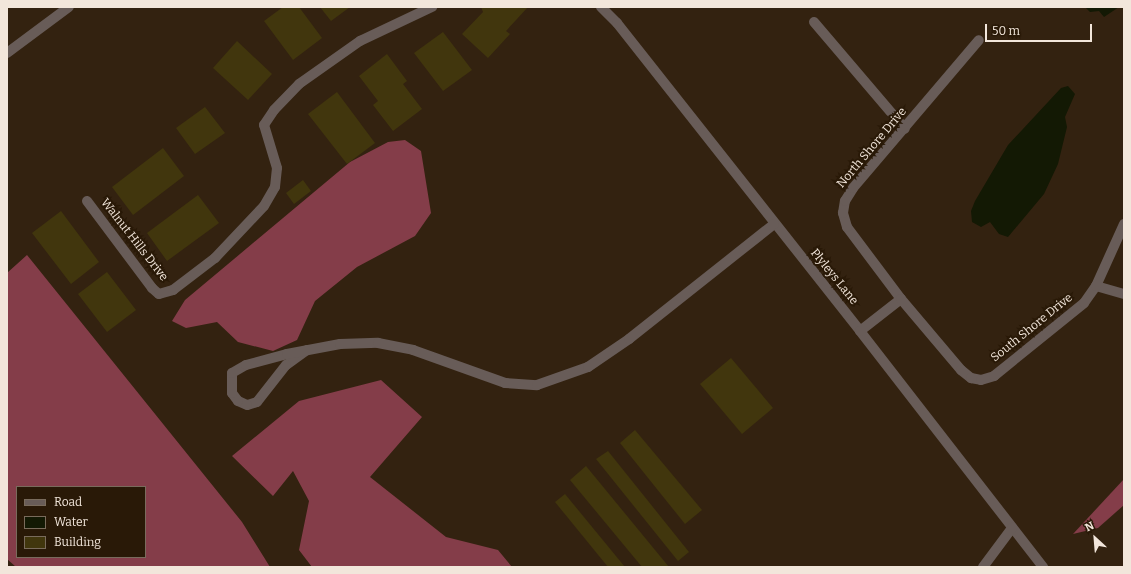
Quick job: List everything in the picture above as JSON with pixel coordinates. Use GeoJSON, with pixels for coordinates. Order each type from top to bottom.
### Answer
{"type":"FeatureCollection","features":[{"type":"Feature","properties":{"kind":"street"},"geometry":{"type":"LineString","coordinates":[[7,53],[68,7]]}},
{"type":"Feature","properties":{"kind":"street","name":"Walnut Hills Drive"},"geometry":{"type":"LineString","coordinates":[[87,201],[152,288],[159,294],[174,290],[215,258],[264,206],[275,187],[277,168],[264,124],[274,110],[299,84],[360,41],[432,7]]}},
{"type":"Feature","properties":{"kind":"street","name":"Plyleys Lane"},"geometry":{"type":"LineString","coordinates":[[601,7],[617,23],[774,224],[860,331],[1043,567]]}},
{"type":"Feature","properties":{"kind":"street"},"geometry":{"type":"LineString","coordinates":[[814,22],[905,129]]}},
{"type":"Feature","properties":{"kind":"street","name":"North Shore Drive"},"geometry":{"type":"LineString","coordinates":[[901,299],[854,238],[843,213],[853,188],[905,129],[979,40]]}},
{"type":"Feature","properties":{"kind":"street"},"geometry":{"type":"LineString","coordinates":[[307,350],[286,365],[257,402],[247,405],[238,401],[232,393],[230,383],[232,373],[246,365],[307,350],[340,344],[378,343],[413,350],[505,383],[544,383],[588,367],[629,339],[774,224]]}},
{"type":"Feature","properties":{"kind":"street","name":"South Shore Drive"},"geometry":{"type":"LineString","coordinates":[[901,299],[962,370],[971,378],[981,380],[994,376],[1084,303],[1096,286],[1124,224]]}},
{"type":"Feature","properties":{"kind":"street"},"geometry":{"type":"LineString","coordinates":[[1096,286],[1124,294]]}},
{"type":"Feature","properties":{"kind":"street"},"geometry":{"type":"LineString","coordinates":[[860,331],[901,299]]}},
{"type":"Feature","properties":{"kind":"street"},"geometry":{"type":"LineString","coordinates":[[983,567],[1012,528]]}},
{"type":"Feature","properties":{"kind":"shaded area"},"geometry":{"type":"Polygon","coordinates":[[[405,140],[421,151],[431,213],[415,236],[357,267],[315,301],[297,340],[273,351],[238,342],[217,322],[186,328],[172,321],[185,300],[350,162],[388,142],[405,140]]]}},
{"type":"Feature","properties":{"kind":"shaded area"},"geometry":{"type":"Polygon","coordinates":[[[27,255],[242,522],[270,567],[16,567],[7,559],[7,273],[27,255]]]}},
{"type":"Feature","properties":{"kind":"shaded area"},"geometry":{"type":"Polygon","coordinates":[[[381,380],[422,417],[370,477],[446,537],[498,550],[512,567],[312,567],[299,550],[309,501],[293,471],[273,496],[232,456],[299,401],[381,380]]]}},
{"type":"Feature","properties":{"kind":"shaded area"},"geometry":{"type":"Polygon","coordinates":[[[1124,479],[1124,505],[1098,528],[1073,534],[1124,479]]]}},
{"type":"Feature","properties":{"kind":"water"},"geometry":{"type":"Polygon","coordinates":[[[1085,7],[1119,7],[1104,17],[1099,11],[1090,12],[1085,7]]]}},
{"type":"Feature","properties":{"kind":"water"},"geometry":{"type":"Polygon","coordinates":[[[1068,86],[1075,94],[1065,117],[1067,127],[1058,164],[1044,194],[1008,237],[999,234],[990,222],[981,227],[972,222],[971,211],[975,201],[1008,145],[1061,88],[1068,86]]]}},
{"type":"Feature","properties":{"kind":"building"},"geometry":{"type":"Polygon","coordinates":[[[283,7],[299,7],[322,38],[293,60],[264,21],[283,7]]]}},
{"type":"Feature","properties":{"kind":"building"},"geometry":{"type":"Polygon","coordinates":[[[320,7],[350,7],[331,21],[320,7]]]}},
{"type":"Feature","properties":{"kind":"building"},"geometry":{"type":"Polygon","coordinates":[[[481,7],[528,7],[506,31],[510,34],[488,58],[462,34],[483,12],[481,7]]]}},
{"type":"Feature","properties":{"kind":"building"},"geometry":{"type":"Polygon","coordinates":[[[443,32],[472,70],[443,91],[414,53],[443,32]]]}},
{"type":"Feature","properties":{"kind":"building"},"geometry":{"type":"Polygon","coordinates":[[[237,41],[272,74],[248,100],[213,68],[237,41]]]}},
{"type":"Feature","properties":{"kind":"building"},"geometry":{"type":"Polygon","coordinates":[[[387,54],[407,81],[403,84],[422,109],[393,131],[373,105],[378,101],[359,76],[387,54]]]}},
{"type":"Feature","properties":{"kind":"building"},"geometry":{"type":"Polygon","coordinates":[[[337,92],[375,143],[347,164],[308,114],[337,92]]]}},
{"type":"Feature","properties":{"kind":"building"},"geometry":{"type":"Polygon","coordinates":[[[205,107],[225,133],[195,154],[176,128],[205,107]]]}},
{"type":"Feature","properties":{"kind":"building"},"geometry":{"type":"Polygon","coordinates":[[[163,148],[184,176],[133,215],[112,187],[163,148]]]}},
{"type":"Feature","properties":{"kind":"building"},"geometry":{"type":"Polygon","coordinates":[[[303,180],[311,191],[294,204],[286,193],[303,180]]]}},
{"type":"Feature","properties":{"kind":"building"},"geometry":{"type":"Polygon","coordinates":[[[198,195],[219,223],[167,261],[147,233],[198,195]]]}},
{"type":"Feature","properties":{"kind":"building"},"geometry":{"type":"Polygon","coordinates":[[[61,211],[99,262],[71,284],[32,233],[61,211]]]}},
{"type":"Feature","properties":{"kind":"building"},"geometry":{"type":"Polygon","coordinates":[[[107,272],[136,310],[107,332],[78,294],[107,272]]]}},
{"type":"Feature","properties":{"kind":"building"},"geometry":{"type":"Polygon","coordinates":[[[731,358],[773,408],[742,434],[700,384],[731,358]]]}},
{"type":"Feature","properties":{"kind":"building"},"geometry":{"type":"Polygon","coordinates":[[[635,430],[702,510],[685,524],[620,443],[635,430]]]}},
{"type":"Feature","properties":{"kind":"building"},"geometry":{"type":"Polygon","coordinates":[[[608,451],[689,552],[678,561],[596,459],[608,451]]]}},
{"type":"Feature","properties":{"kind":"building"},"geometry":{"type":"Polygon","coordinates":[[[586,466],[669,567],[642,567],[570,480],[586,466]]]}},
{"type":"Feature","properties":{"kind":"building"},"geometry":{"type":"Polygon","coordinates":[[[565,494],[625,567],[608,567],[555,502],[565,494]]]}}]}
